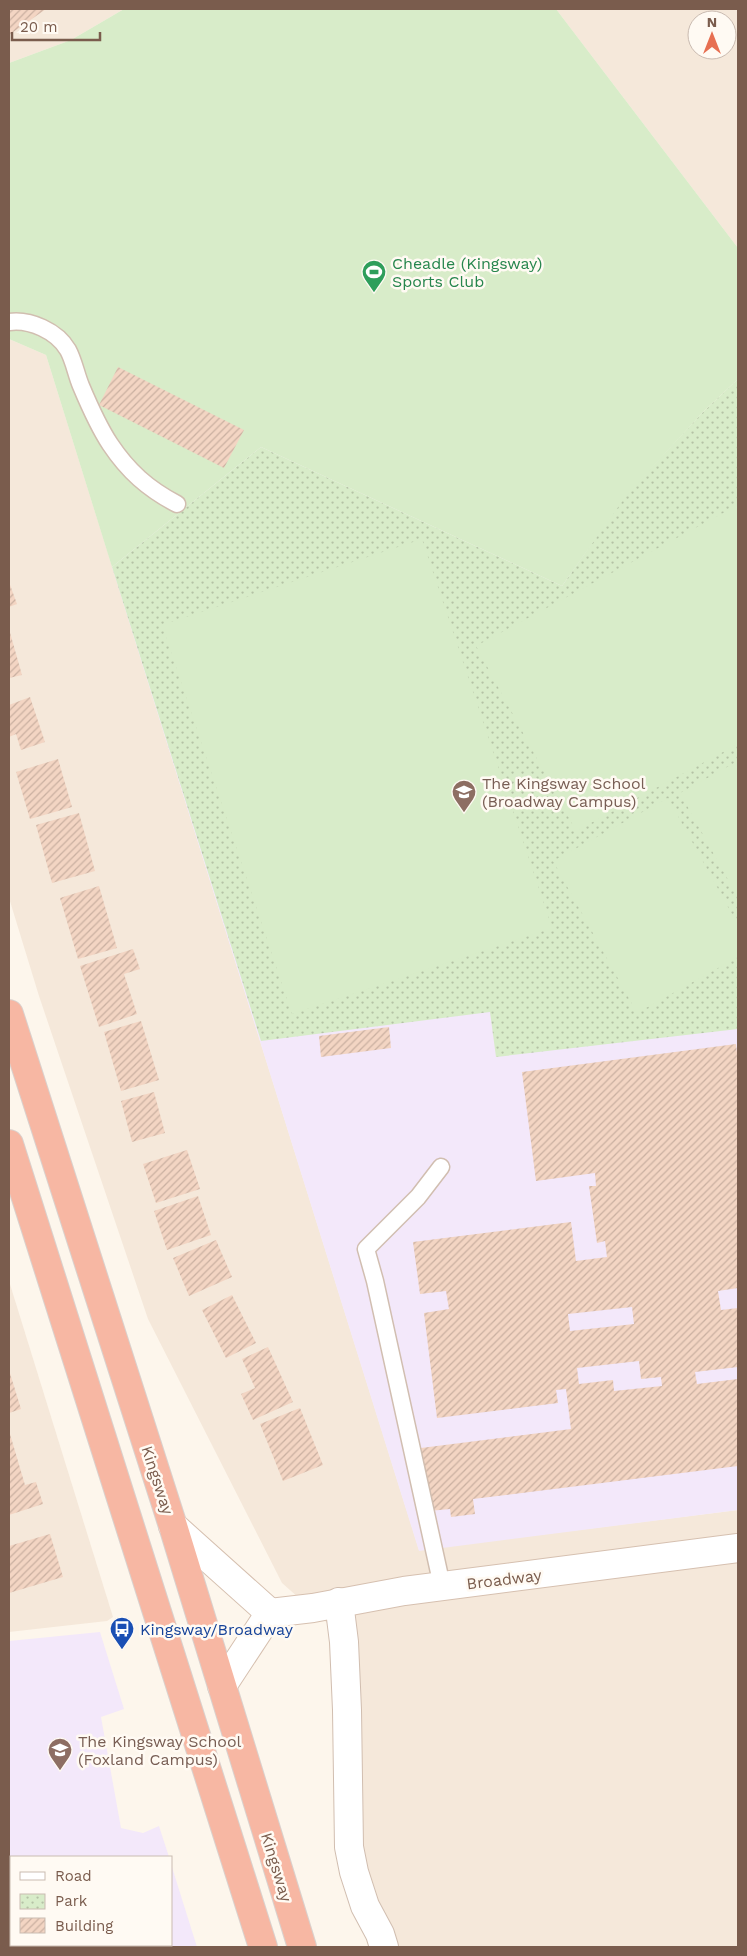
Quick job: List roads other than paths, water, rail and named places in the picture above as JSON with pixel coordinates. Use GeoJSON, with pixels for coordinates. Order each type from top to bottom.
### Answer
{"type":"FeatureCollection","features":[{"type":"Feature","properties":{"kind":"highway","name":"Kingsway"},"geometry":{"type":"LineString","coordinates":[[9,1014],[173,1526],[302,1947]]}},
{"type":"Feature","properties":{"kind":"highway"},"geometry":{"type":"LineString","coordinates":[[9,1144],[263,1947]]}},
{"type":"Feature","properties":{"kind":"street"},"geometry":{"type":"LineString","coordinates":[[173,1526],[270,1613],[222,1686]]}},
{"type":"Feature","properties":{"kind":"street","name":"Broadway"},"geometry":{"type":"LineString","coordinates":[[270,1613],[442,1586],[738,1548]]}},
{"type":"Feature","properties":{"kind":"street"},"geometry":{"type":"LineString","coordinates":[[339,1602],[344,1642],[347,1700],[350,1847],[354,1872],[365,1906],[380,1934],[384,1947]]}},
{"type":"Feature","properties":{"kind":"lane"},"geometry":{"type":"LineString","coordinates":[[9,322],[33,324],[57,337],[67,349],[96,418],[121,460],[152,491],[177,504]]}},
{"type":"Feature","properties":{"kind":"lane"},"geometry":{"type":"LineString","coordinates":[[442,1167],[418,1197],[366,1249],[375,1281],[442,1586]]}},
{"type":"Feature","properties":{"kind":"place","name":"Cheadle (Kingsway) Sports Club"},"geometry":{"type":"Point","coordinates":[374,293]}},
{"type":"Feature","properties":{"kind":"place","name":"The Kingsway School (Broadway Campus)"},"geometry":{"type":"Point","coordinates":[464,813]}},
{"type":"Feature","properties":{"kind":"place","name":"Kingsway/Broadway"},"geometry":{"type":"Point","coordinates":[122,1650]}},
{"type":"Feature","properties":{"kind":"place","name":"The Kingsway School (Foxland Campus)"},"geometry":{"type":"Point","coordinates":[60,1771]}}]}
